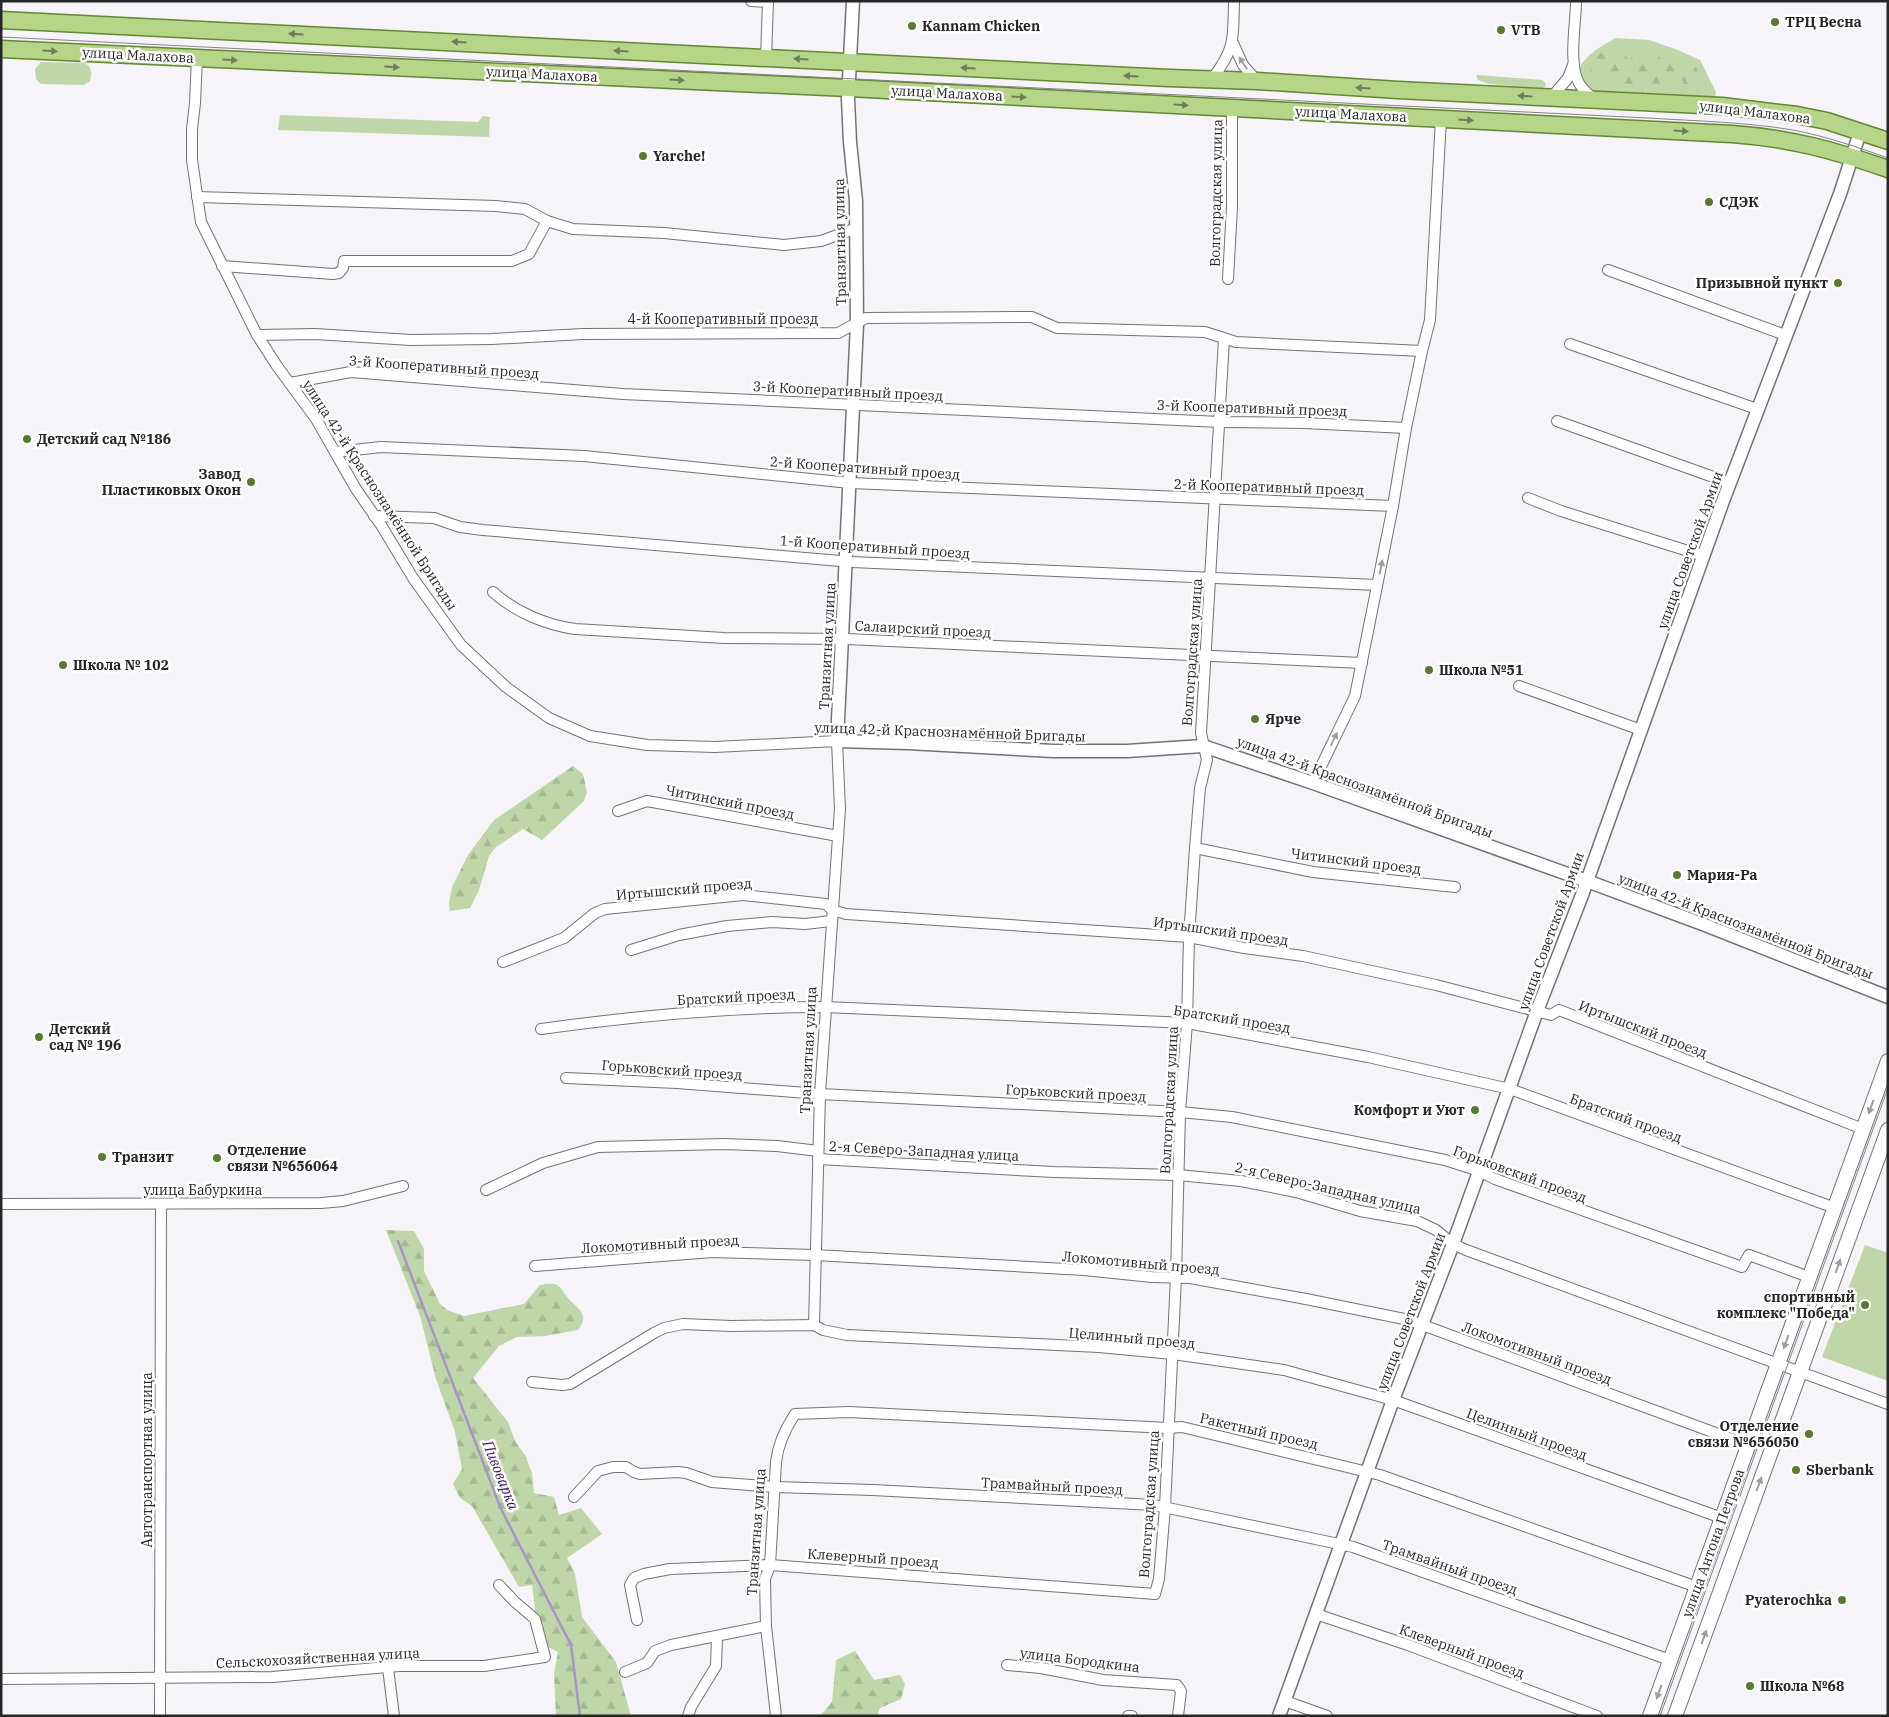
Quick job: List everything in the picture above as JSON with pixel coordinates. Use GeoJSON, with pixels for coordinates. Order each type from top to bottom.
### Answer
{"type":"FeatureCollection","features":[{"type":"Feature","properties":{"kind":"main road","name":"улица Малахова"},"geometry":{"type":"LineString","coordinates":[[1,20],[1257,81],[1338,87],[1722,106],[1768,110],[1819,120],[1888,141]]}},
{"type":"Feature","properties":{"kind":"main road","name":"улица Малахова"},"geometry":{"type":"LineString","coordinates":[[1,49],[848,88],[1647,129],[1766,137],[1821,147],[1888,169]]}},
{"type":"Feature","properties":{"kind":"main road"},"geometry":{"type":"LineString","coordinates":[[654,79],[655,52]]}},
{"type":"Feature","properties":{"kind":"main road"},"geometry":{"type":"LineString","coordinates":[[1647,129],[1649,103]]}},
{"type":"Feature","properties":{"kind":"main road","name":"улица Антона Петрова"},"geometry":{"type":"LineString","coordinates":[[1650,1716],[1888,1061]]}},
{"type":"Feature","properties":{"kind":"main road","name":"улица Антона Петрова"},"geometry":{"type":"LineString","coordinates":[[1675,1716],[1888,1130]]}},
{"type":"Feature","properties":{"kind":"street"},"geometry":{"type":"LineString","coordinates":[[751,1],[768,2],[766,58]]}},
{"type":"Feature","properties":{"kind":"street","name":"Транзитная улица"},"geometry":{"type":"LineString","coordinates":[[814,1325],[820,1094],[840,809],[837,741],[857,324],[856,201],[850,142],[848,88],[853,1]]}},
{"type":"Feature","properties":{"kind":"street"},"geometry":{"type":"LineString","coordinates":[[1212,79],[1226,59],[1233,43],[1234,1]]}},
{"type":"Feature","properties":{"kind":"street"},"geometry":{"type":"LineString","coordinates":[[1576,1],[1574,64],[1579,84],[1594,100]]}},
{"type":"Feature","properties":{"kind":"street"},"geometry":{"type":"LineString","coordinates":[[1233,43],[1243,65],[1257,81]]}},
{"type":"Feature","properties":{"kind":"street","name":"улица 42-й Краснознамённой Бригады"},"geometry":{"type":"LineString","coordinates":[[197,58],[192,129],[192,160],[201,222],[257,335],[336,452],[356,489],[413,578],[461,645],[506,686],[549,718],[590,736],[648,745],[715,747],[837,741],[1053,751],[1128,751],[1203,746],[1313,783],[1587,881],[1888,996]]}},
{"type":"Feature","properties":{"kind":"street"},"geometry":{"type":"LineString","coordinates":[[1551,98],[1568,78],[1574,64]]}},
{"type":"Feature","properties":{"kind":"street","name":"Волгоградская улица"},"geometry":{"type":"LineString","coordinates":[[1228,279],[1231,218],[1232,108]]}},
{"type":"Feature","properties":{"kind":"street"},"geometry":{"type":"LineString","coordinates":[[1313,783],[1349,712],[1355,696],[1393,506],[1406,428],[1430,320],[1433,294],[1441,118]]}},
{"type":"Feature","properties":{"kind":"street","name":"улица Советской Армии"},"geometry":{"type":"LineString","coordinates":[[1280,1716],[1393,1400],[1453,1244],[1587,881],[1730,483],[1860,132]]}},
{"type":"Feature","properties":{"kind":"street"},"geometry":{"type":"LineString","coordinates":[[197,197],[496,206],[525,209],[547,221],[573,229],[664,233],[784,245],[821,241],[857,228]]}},
{"type":"Feature","properties":{"kind":"street"},"geometry":{"type":"LineString","coordinates":[[222,266],[333,274],[340,273],[344,268],[344,261],[512,261],[530,254],[547,221]]}},
{"type":"Feature","properties":{"kind":"street"},"geometry":{"type":"LineString","coordinates":[[1608,270],[1785,335]]}},
{"type":"Feature","properties":{"kind":"street","name":"4-й Кооперативный проезд"},"geometry":{"type":"LineString","coordinates":[[257,335],[315,334],[411,340],[492,339],[583,334],[838,332],[866,318],[1032,317],[1057,328],[1205,332],[1236,342],[1422,351]]}},
{"type":"Feature","properties":{"kind":"street","name":"Волгоградская улица"},"geometry":{"type":"LineString","coordinates":[[1155,1594],[1159,1579],[1165,1507],[1173,1354],[1180,1112],[1187,1023],[1189,937],[1200,788],[1207,760],[1201,733],[1224,339]]}},
{"type":"Feature","properties":{"kind":"street"},"geometry":{"type":"LineString","coordinates":[[1570,344],[1757,409]]}},
{"type":"Feature","properties":{"kind":"street","name":"3-й Кооперативный проезд"},"geometry":{"type":"LineString","coordinates":[[290,383],[351,372],[623,394],[1220,422],[1304,423],[1406,428]]}},
{"type":"Feature","properties":{"kind":"street"},"geometry":{"type":"LineString","coordinates":[[1557,421],[1730,483]]}},
{"type":"Feature","properties":{"kind":"street","name":"2-й Кооперативный проезд"},"geometry":{"type":"LineString","coordinates":[[336,452],[381,447],[584,456],[850,483],[1393,506]]}},
{"type":"Feature","properties":{"kind":"street"},"geometry":{"type":"LineString","coordinates":[[1528,498],[1561,511],[1704,556]]}},
{"type":"Feature","properties":{"kind":"street","name":"1-й Кооперативный проезд"},"geometry":{"type":"LineString","coordinates":[[374,516],[434,518],[460,527],[483,530],[852,562],[1377,585]]}},
{"type":"Feature","properties":{"kind":"street","name":"Салаирский проезд"},"geometry":{"type":"LineString","coordinates":[[493,592],[505,603],[553,626],[560,627],[724,638],[842,640],[1362,662]]}},
{"type":"Feature","properties":{"kind":"street"},"geometry":{"type":"LineString","coordinates":[[1519,686],[1641,730]]}},
{"type":"Feature","properties":{"kind":"street","name":"Читинский проезд"},"geometry":{"type":"LineString","coordinates":[[618,811],[647,800],[838,836]]}},
{"type":"Feature","properties":{"kind":"street","name":"Читинский проезд"},"geometry":{"type":"LineString","coordinates":[[1195,848],[1312,872],[1455,887]]}},
{"type":"Feature","properties":{"kind":"street","name":"Иртышский проезд"},"geometry":{"type":"LineString","coordinates":[[503,962],[564,938],[595,913],[605,909],[743,895],[826,904],[832,910],[846,914],[1189,937],[1244,948],[1313,958],[1436,984],[1551,1016],[1558,1010],[1863,1129]]}},
{"type":"Feature","properties":{"kind":"street"},"geometry":{"type":"LineString","coordinates":[[631,950],[679,935],[726,926],[772,922],[805,924],[831,921]]}},
{"type":"Feature","properties":{"kind":"street","name":"Братский проезд"},"geometry":{"type":"LineString","coordinates":[[541,1029],[688,1012],[784,1007],[825,1007],[1187,1023],[1368,1057],[1510,1089],[1834,1208]]}},
{"type":"Feature","properties":{"kind":"street","name":"Горьковский проезд"},"geometry":{"type":"LineString","coordinates":[[566,1078],[677,1083],[820,1094],[1180,1112],[1232,1117],[1445,1160],[1742,1267],[1749,1255],[1810,1277]]}},
{"type":"Feature","properties":{"kind":"street","name":"2-я Северо-Западная улица"},"geometry":{"type":"LineString","coordinates":[[486,1190],[543,1162],[598,1147],[724,1144],[777,1146],[818,1155],[1054,1172],[1178,1175],[1241,1181],[1296,1192],[1360,1211],[1417,1221],[1436,1230],[1453,1244],[1466,1250],[1888,1404]]}},
{"type":"Feature","properties":{"kind":"street","name":"улица Бабуркина"},"geometry":{"type":"LineString","coordinates":[[1,1204],[321,1203],[343,1201],[403,1186]]}},
{"type":"Feature","properties":{"kind":"street","name":"Автотранспортная улица"},"geometry":{"type":"LineString","coordinates":[[160,1204],[160,1716]]}},
{"type":"Feature","properties":{"kind":"street","name":"Локомотивный проезд"},"geometry":{"type":"LineString","coordinates":[[536,1266],[712,1252],[815,1255],[1176,1278],[1306,1299],[1409,1320],[1748,1445]]}},
{"type":"Feature","properties":{"kind":"street","name":"Целинный проезд"},"geometry":{"type":"LineString","coordinates":[[532,1382],[570,1384],[654,1332],[683,1324],[731,1326],[814,1325],[823,1330],[847,1335],[1098,1347],[1173,1354],[1284,1370],[1393,1400],[1722,1518]]}},
{"type":"Feature","properties":{"kind":"street","name":"Ракетный проезд"},"geometry":{"type":"LineString","coordinates":[[795,1414],[849,1412],[1168,1428],[1182,1427],[1368,1471],[1697,1587]]}},
{"type":"Feature","properties":{"kind":"street","name":"Транзитная улица"},"geometry":{"type":"LineString","coordinates":[[776,1716],[766,1626],[765,1580],[770,1565],[778,1448],[795,1414]]}},
{"type":"Feature","properties":{"kind":"street","name":"Трамвайный проезд"},"geometry":{"type":"LineString","coordinates":[[574,1497],[598,1471],[613,1467],[626,1467],[640,1474],[678,1472],[712,1482],[776,1487],[873,1490],[1154,1505],[1342,1545],[1362,1551],[1670,1660]]}},
{"type":"Feature","properties":{"kind":"street","name":"Клеверный проезд"},"geometry":{"type":"LineString","coordinates":[[637,1620],[630,1585],[634,1578],[670,1569],[770,1565],[1155,1594]]}},
{"type":"Feature","properties":{"kind":"street","name":"Сельскохозяйственная улица"},"geometry":{"type":"LineString","coordinates":[[1,1679],[272,1677],[388,1668],[484,1666],[545,1657],[535,1619],[499,1585]]}},
{"type":"Feature","properties":{"kind":"street","name":"Клеверный проезд"},"geometry":{"type":"LineString","coordinates":[[1316,1614],[1408,1645],[1597,1716]]}},
{"type":"Feature","properties":{"kind":"street"},"geometry":{"type":"LineString","coordinates":[[625,1672],[647,1663],[655,1651],[671,1645],[766,1626]]}},
{"type":"Feature","properties":{"kind":"street"},"geometry":{"type":"LineString","coordinates":[[688,1716],[691,1707],[716,1666],[717,1637]]}},
{"type":"Feature","properties":{"kind":"street","name":"улица Бородкина"},"geometry":{"type":"LineString","coordinates":[[1007,1665],[1041,1668],[1103,1680],[1177,1685],[1181,1691],[1178,1716]]}},
{"type":"Feature","properties":{"kind":"street"},"geometry":{"type":"LineString","coordinates":[[388,1668],[394,1716]]}},
{"type":"Feature","properties":{"kind":"street"},"geometry":{"type":"LineString","coordinates":[[1285,1701],[1327,1716]]}},
{"type":"Feature","properties":{"kind":"green space"},"geometry":{"type":"Polygon","coordinates":[[[1616,38],[1649,40],[1700,60],[1716,92],[1715,97],[1592,91],[1583,83],[1579,76],[1581,65],[1591,54],[1616,38]]]}},
{"type":"Feature","properties":{"kind":"green space"},"geometry":{"type":"Polygon","coordinates":[[[1598,53],[1616,56],[1625,53],[1628,60],[1642,54],[1650,68],[1653,69],[1658,58],[1663,54],[1694,63],[1703,86],[1690,94],[1675,93],[1684,82],[1676,78],[1673,85],[1661,93],[1638,90],[1632,86],[1626,91],[1620,91],[1623,75],[1591,75],[1588,61],[1598,53]]]}},
{"type":"Feature","properties":{"kind":"green space"},"geometry":{"type":"Polygon","coordinates":[[[41,62],[85,63],[91,71],[90,81],[84,85],[41,84],[36,79],[35,69],[41,62]]]}},
{"type":"Feature","properties":{"kind":"green space"},"geometry":{"type":"Polygon","coordinates":[[[1476,76],[1542,80],[1546,84],[1542,88],[1489,84],[1478,80],[1476,76]]]}},
{"type":"Feature","properties":{"kind":"green space"},"geometry":{"type":"Polygon","coordinates":[[[280,115],[478,122],[483,116],[490,117],[489,137],[278,130],[280,115]]]}},
{"type":"Feature","properties":{"kind":"green space"},"geometry":{"type":"Polygon","coordinates":[[[573,766],[583,774],[587,792],[584,801],[542,840],[523,829],[496,847],[489,856],[479,890],[470,908],[450,911],[449,903],[452,887],[468,855],[494,820],[573,766]]]}},
{"type":"Feature","properties":{"kind":"green space"},"geometry":{"type":"Polygon","coordinates":[[[386,1230],[414,1231],[424,1249],[424,1271],[440,1304],[447,1310],[464,1316],[524,1304],[540,1285],[551,1284],[560,1287],[583,1315],[582,1324],[578,1330],[545,1336],[517,1337],[499,1346],[473,1378],[508,1422],[515,1441],[525,1455],[532,1473],[534,1493],[554,1497],[559,1515],[581,1508],[602,1534],[567,1558],[575,1574],[582,1617],[616,1662],[631,1716],[556,1716],[554,1674],[558,1652],[548,1647],[531,1626],[535,1609],[532,1585],[519,1587],[472,1506],[460,1498],[453,1484],[462,1469],[455,1432],[436,1379],[420,1316],[386,1230]]]}},
{"type":"Feature","properties":{"kind":"green space","name":"спортивный комплекс \"Победа\""},"geometry":{"type":"Polygon","coordinates":[[[1865,1245],[1888,1253],[1888,1381],[1822,1357],[1865,1245]]]}},
{"type":"Feature","properties":{"kind":"green space"},"geometry":{"type":"Polygon","coordinates":[[[855,1651],[874,1680],[900,1675],[905,1684],[901,1699],[880,1708],[877,1716],[820,1716],[832,1702],[836,1660],[855,1651]]]}},
{"type":"Feature","properties":{"kind":"waterway","name":"Пивоварка"},"geometry":{"type":"LineString","coordinates":[[398,1241],[501,1509],[571,1645],[580,1716]]}},
{"type":"Feature","properties":{"kind":"tram line"},"geometry":{"type":"LineString","coordinates":[[1,37],[1720,122],[1805,132],[1888,158]]}},
{"type":"Feature","properties":{"kind":"tram line"},"geometry":{"type":"LineString","coordinates":[[1660,1716],[1888,1088]]}},
{"type":"Feature","properties":{"kind":"place","name":"ТРЦ Весна"},"geometry":{"type":"Point","coordinates":[1775,22]}},
{"type":"Feature","properties":{"kind":"place","name":"Kannam Chicken"},"geometry":{"type":"Point","coordinates":[912,26]}},
{"type":"Feature","properties":{"kind":"place","name":"VTB"},"geometry":{"type":"Point","coordinates":[1501,30]}},
{"type":"Feature","properties":{"kind":"place","name":"Yarche!"},"geometry":{"type":"Point","coordinates":[643,156]}},
{"type":"Feature","properties":{"kind":"place","name":"СДЭК"},"geometry":{"type":"Point","coordinates":[1709,202]}},
{"type":"Feature","properties":{"kind":"place","name":"Призывной пункт"},"geometry":{"type":"Point","coordinates":[1838,283]}},
{"type":"Feature","properties":{"kind":"place","name":"Детский сад №186"},"geometry":{"type":"Point","coordinates":[27,439]}},
{"type":"Feature","properties":{"kind":"place","name":"Завод Пластиковых Окон"},"geometry":{"type":"Point","coordinates":[251,482]}},
{"type":"Feature","properties":{"kind":"place","name":"Школа № 102"},"geometry":{"type":"Point","coordinates":[63,665]}},
{"type":"Feature","properties":{"kind":"place","name":"Школа №51"},"geometry":{"type":"Point","coordinates":[1429,670]}},
{"type":"Feature","properties":{"kind":"place","name":"Ярче"},"geometry":{"type":"Point","coordinates":[1255,719]}},
{"type":"Feature","properties":{"kind":"place","name":"Мария-Ра"},"geometry":{"type":"Point","coordinates":[1677,875]}},
{"type":"Feature","properties":{"kind":"place","name":"Детский сад № 196"},"geometry":{"type":"Point","coordinates":[39,1037]}},
{"type":"Feature","properties":{"kind":"place","name":"Комфорт и Уют"},"geometry":{"type":"Point","coordinates":[1475,1110]}},
{"type":"Feature","properties":{"kind":"place","name":"Транзит"},"geometry":{"type":"Point","coordinates":[102,1157]}},
{"type":"Feature","properties":{"kind":"place","name":"Отделение связи №656064"},"geometry":{"type":"Point","coordinates":[217,1158]}},
{"type":"Feature","properties":{"kind":"place","name":"спортивный комплекс \"Победа\""},"geometry":{"type":"Point","coordinates":[1865,1305]}},
{"type":"Feature","properties":{"kind":"place","name":"Отделение связи №656050"},"geometry":{"type":"Point","coordinates":[1809,1434]}},
{"type":"Feature","properties":{"kind":"place","name":"Sberbank"},"geometry":{"type":"Point","coordinates":[1796,1470]}},
{"type":"Feature","properties":{"kind":"place","name":"Pyaterochka"},"geometry":{"type":"Point","coordinates":[1842,1600]}},
{"type":"Feature","properties":{"kind":"place","name":"Школа №68"},"geometry":{"type":"Point","coordinates":[1750,1686]}}]}
